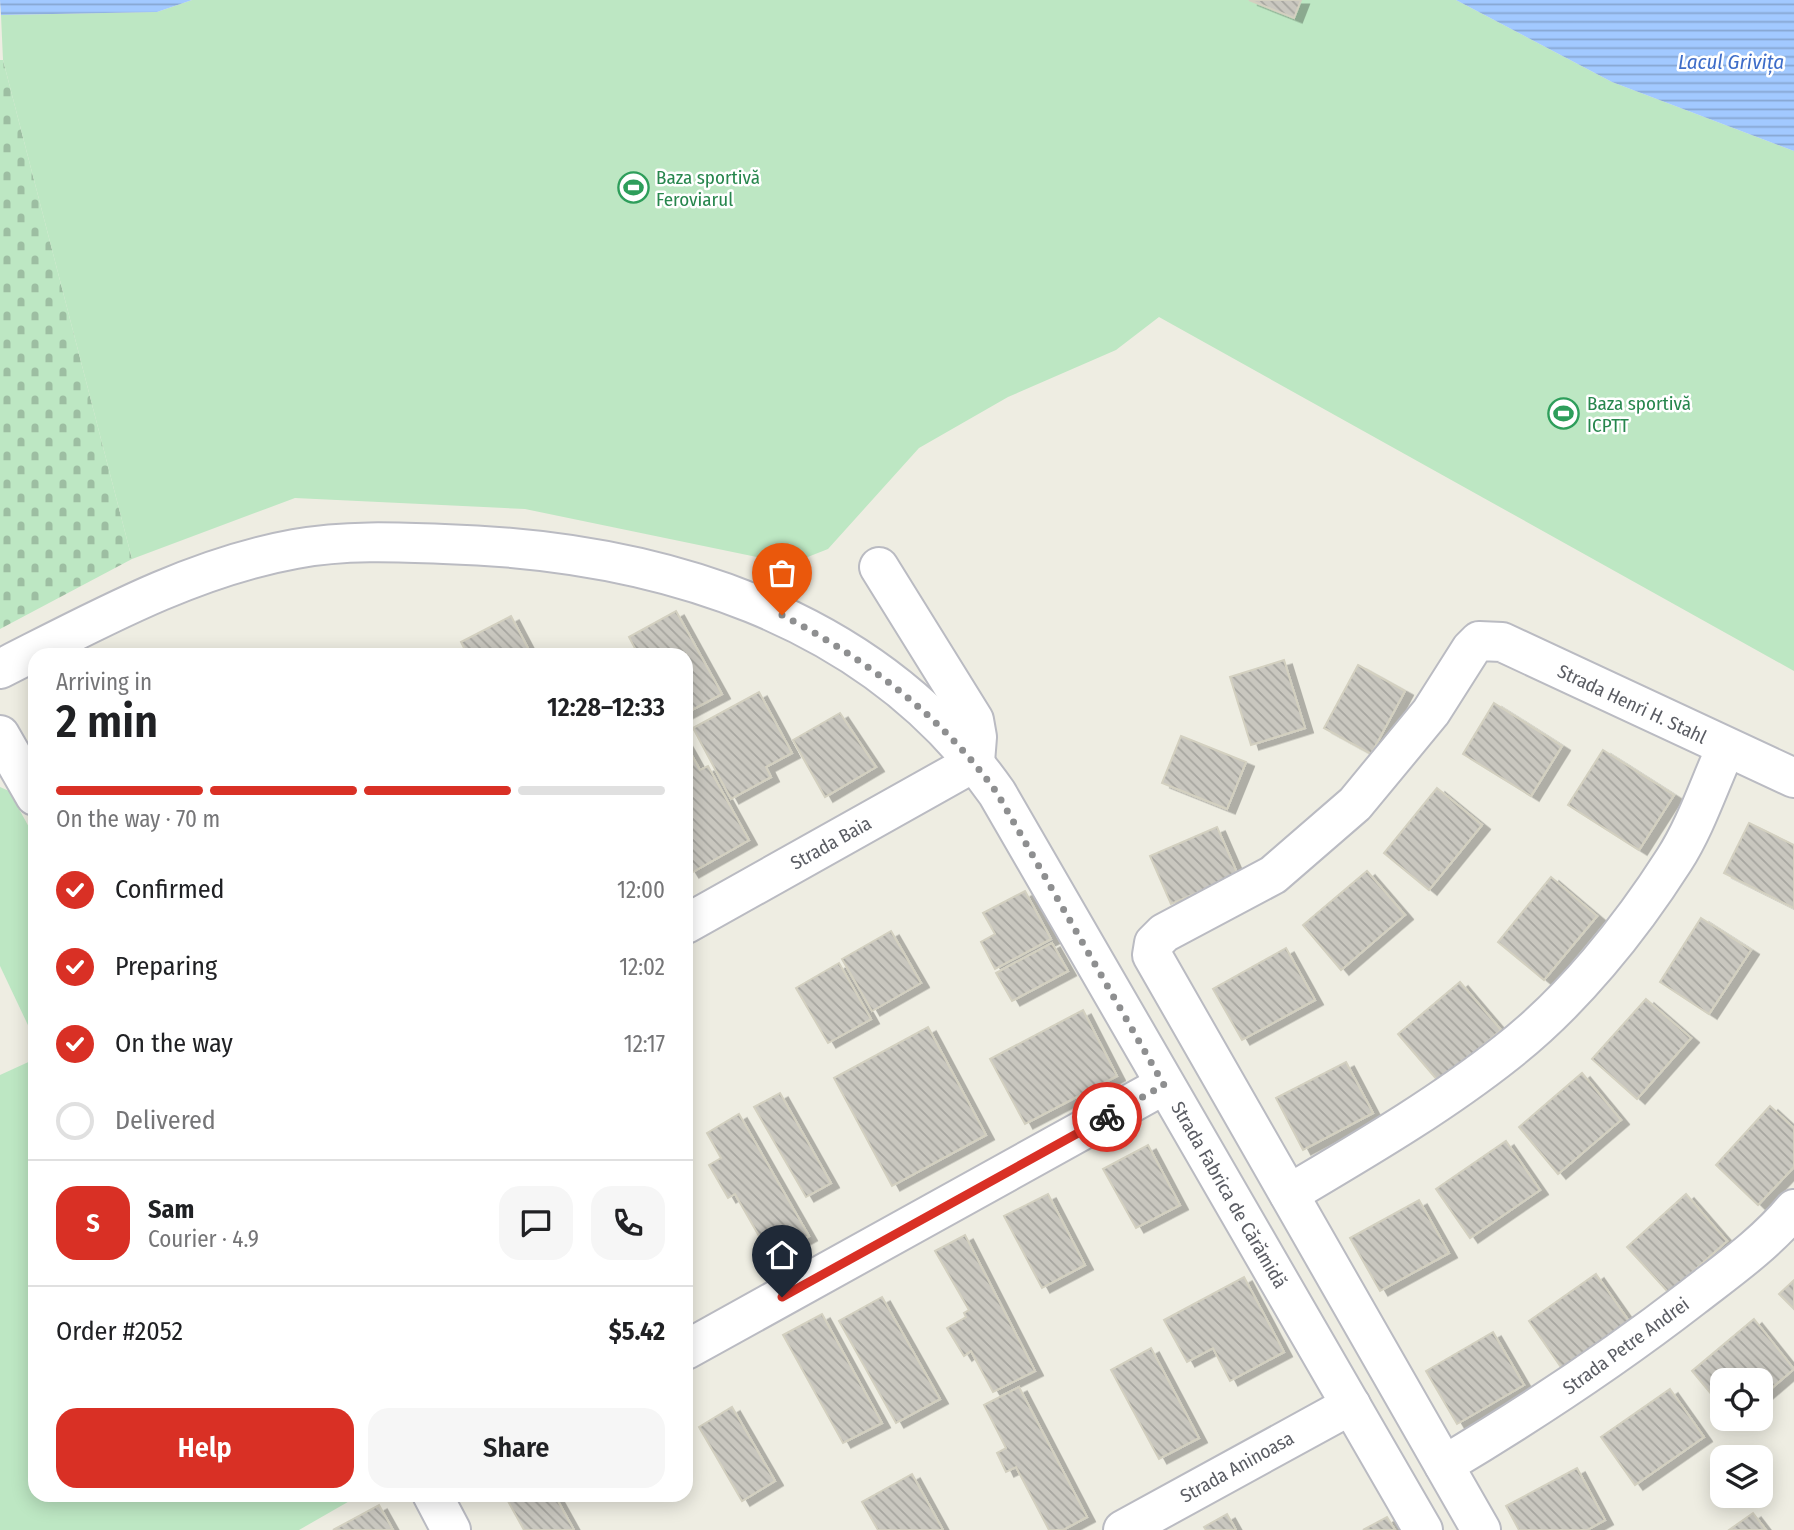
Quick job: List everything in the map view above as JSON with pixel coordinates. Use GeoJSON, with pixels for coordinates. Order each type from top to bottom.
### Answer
{"type":"FeatureCollection","features":[{"type":"Feature","properties":{"kind":"street","name":"Strada Fabrica de Cărămidă"},"geometry":{"type":"LineString","coordinates":[[42,648],[130,604],[223,566],[297,548],[384,542],[479,545],[569,555],[665,574],[759,604],[827,639],[872,668],[927,713],[975,762],[997,793],[1423,1530]]}},
{"type":"Feature","properties":{"kind":"street"},"geometry":{"type":"LineString","coordinates":[[879,567],[974,720],[977,737],[975,762]]}},
{"type":"Feature","properties":{"kind":"street","name":"Strada Henri H. Stahl"},"geometry":{"type":"LineString","coordinates":[[1289,1195],[1153,955],[1154,943],[1164,933],[1273,875],[1355,804],[1431,712],[1471,649],[1479,641],[1502,642],[1794,778]]}},
{"type":"Feature","properties":{"kind":"street","name":"Strada Fabrica de Cărămidă"},"geometry":{"type":"LineString","coordinates":[[0,669],[28,655]]}},
{"type":"Feature","properties":{"kind":"street"},"geometry":{"type":"LineString","coordinates":[[0,735],[28,784]]}},
{"type":"Feature","properties":{"kind":"street"},"geometry":{"type":"LineString","coordinates":[[1480,1530],[1289,1195],[1437,1104],[1510,1050],[1573,989],[1626,926],[1675,858],[1726,748]]}},
{"type":"Feature","properties":{"kind":"street","name":"Strada Baia"},"geometry":{"type":"LineString","coordinates":[[693,919],[975,762]]}},
{"type":"Feature","properties":{"kind":"street"},"geometry":{"type":"LineString","coordinates":[[693,1346],[1164,1085]]}},
{"type":"Feature","properties":{"kind":"street","name":"Strada Petre Andrei"},"geometry":{"type":"LineString","coordinates":[[1444,1465],[1533,1412],[1617,1356],[1771,1236],[1794,1209]]}},
{"type":"Feature","properties":{"kind":"street","name":"Strada Aninoasa"},"geometry":{"type":"LineString","coordinates":[[1123,1530],[1351,1405]]}},
{"type":"Feature","properties":{"kind":"street"},"geometry":{"type":"LineString","coordinates":[[436,1502],[452,1530]]}},
{"type":"Feature","properties":{"kind":"green space","name":"Baza sportivă Feroviarul"},"geometry":{"type":"Polygon","coordinates":[[[192,0],[1456,0],[1612,82],[1794,151],[1794,671],[1159,317],[1116,350],[1008,397],[919,448],[828,549],[790,564],[525,509],[295,498],[132,559],[3,60],[1,15],[157,12],[192,0]]]}},
{"type":"Feature","properties":{"kind":"green space"},"geometry":{"type":"Polygon","coordinates":[[[0,60],[3,60],[132,559],[0,629],[0,60]]]}},
{"type":"Feature","properties":{"kind":"green space"},"geometry":{"type":"Polygon","coordinates":[[[0,787],[9,791],[28,825],[28,1025],[0,966],[0,787]]]}},
{"type":"Feature","properties":{"kind":"green space"},"geometry":{"type":"Polygon","coordinates":[[[28,1062],[28,1502],[348,1502],[299,1530],[0,1530],[0,1075],[28,1062]]]}},
{"type":"Feature","properties":{"kind":"water"},"geometry":{"type":"Polygon","coordinates":[[[0,0],[192,0],[157,12],[1,15],[0,0]]]}},
{"type":"Feature","properties":{"kind":"water","name":"Lacul Grivița"},"geometry":{"type":"Polygon","coordinates":[[[1456,0],[1794,0],[1794,151],[1612,82],[1456,0]]]}},
{"type":"Feature","properties":{"kind":"building"},"geometry":{"type":"Polygon","coordinates":[[[1249,0],[1301,0],[1294,18],[1249,0]]]}},
{"type":"Feature","properties":{"kind":"building"},"geometry":{"type":"Polygon","coordinates":[[[676,611],[722,694],[693,709],[693,648],[635,648],[629,637],[676,611]]]}},
{"type":"Feature","properties":{"kind":"building"},"geometry":{"type":"Polygon","coordinates":[[[511,616],[528,648],[464,648],[461,642],[511,616]]]}},
{"type":"Feature","properties":{"kind":"building"},"geometry":{"type":"Polygon","coordinates":[[[1284,660],[1305,728],[1251,745],[1230,677],[1284,660]]]}},
{"type":"Feature","properties":{"kind":"building"},"geometry":{"type":"Polygon","coordinates":[[[1358,665],[1405,691],[1371,754],[1324,728],[1358,665]]]}},
{"type":"Feature","properties":{"kind":"building"},"geometry":{"type":"Polygon","coordinates":[[[759,692],[792,753],[766,767],[771,777],[731,799],[693,728],[759,692]]]}},
{"type":"Feature","properties":{"kind":"building"},"geometry":{"type":"Polygon","coordinates":[[[1494,703],[1562,746],[1531,796],[1463,754],[1494,703]]]}},
{"type":"Feature","properties":{"kind":"building"},"geometry":{"type":"Polygon","coordinates":[[[840,713],[876,767],[825,797],[793,740],[840,713]]]}},
{"type":"Feature","properties":{"kind":"building"},"geometry":{"type":"Polygon","coordinates":[[[1181,736],[1246,762],[1227,809],[1162,783],[1181,736]]]}},
{"type":"Feature","properties":{"kind":"building"},"geometry":{"type":"Polygon","coordinates":[[[1603,750],[1674,795],[1639,850],[1568,805],[1603,750]]]}},
{"type":"Feature","properties":{"kind":"building"},"geometry":{"type":"Polygon","coordinates":[[[693,758],[700,770],[708,766],[749,840],[693,872],[693,758]]]}},
{"type":"Feature","properties":{"kind":"building"},"geometry":{"type":"Polygon","coordinates":[[[1437,788],[1482,825],[1429,890],[1384,853],[1437,788]]]}},
{"type":"Feature","properties":{"kind":"building"},"geometry":{"type":"Polygon","coordinates":[[[1749,823],[1794,845],[1794,908],[1724,873],[1749,823]]]}},
{"type":"Feature","properties":{"kind":"building"},"geometry":{"type":"Polygon","coordinates":[[[1217,827],[1238,875],[1171,904],[1150,856],[1217,827]]]}},
{"type":"Feature","properties":{"kind":"building"},"geometry":{"type":"Polygon","coordinates":[[[1367,871],[1405,915],[1341,970],[1303,925],[1367,871]]]}},
{"type":"Feature","properties":{"kind":"building"},"geometry":{"type":"Polygon","coordinates":[[[1551,877],[1597,916],[1544,980],[1498,942],[1551,877]]]}},
{"type":"Feature","properties":{"kind":"building"},"geometry":{"type":"Polygon","coordinates":[[[1025,891],[1051,939],[995,969],[981,942],[995,934],[983,913],[1025,891]]]}},
{"type":"Feature","properties":{"kind":"building"},"geometry":{"type":"Polygon","coordinates":[[[1701,918],[1751,950],[1709,1014],[1660,982],[1701,918]]]}},
{"type":"Feature","properties":{"kind":"building"},"geometry":{"type":"Polygon","coordinates":[[[891,931],[921,983],[872,1011],[842,959],[891,931]]]}},
{"type":"Feature","properties":{"kind":"building"},"geometry":{"type":"Polygon","coordinates":[[[1052,943],[1068,971],[1012,1001],[996,973],[1052,943]]]}},
{"type":"Feature","properties":{"kind":"building"},"geometry":{"type":"Polygon","coordinates":[[[1286,948],[1315,1000],[1242,1040],[1213,989],[1286,948]]]}},
{"type":"Feature","properties":{"kind":"building"},"geometry":{"type":"Polygon","coordinates":[[[839,963],[871,1019],[828,1043],[796,988],[839,963]]]}},
{"type":"Feature","properties":{"kind":"building"},"geometry":{"type":"Polygon","coordinates":[[[1460,982],[1501,1030],[1439,1082],[1398,1034],[1460,982]]]}},
{"type":"Feature","properties":{"kind":"building"},"geometry":{"type":"Polygon","coordinates":[[[1646,999],[1691,1038],[1637,1099],[1592,1059],[1646,999]]]}},
{"type":"Feature","properties":{"kind":"building"},"geometry":{"type":"Polygon","coordinates":[[[1083,1010],[1117,1076],[1025,1124],[990,1059],[1083,1010]]]}},
{"type":"Feature","properties":{"kind":"building"},"geometry":{"type":"Polygon","coordinates":[[[928,1027],[986,1135],[892,1186],[834,1078],[928,1027]]]}},
{"type":"Feature","properties":{"kind":"building"},"geometry":{"type":"Polygon","coordinates":[[[1346,1062],[1373,1113],[1303,1150],[1276,1098],[1346,1062]]]}},
{"type":"Feature","properties":{"kind":"building"},"geometry":{"type":"Polygon","coordinates":[[[1582,1073],[1621,1120],[1558,1174],[1519,1127],[1582,1073]]]}},
{"type":"Feature","properties":{"kind":"building"},"geometry":{"type":"Polygon","coordinates":[[[780,1093],[831,1183],[806,1197],[754,1107],[780,1093]]]}},
{"type":"Feature","properties":{"kind":"building"},"geometry":{"type":"Polygon","coordinates":[[[1770,1106],[1794,1128],[1794,1167],[1758,1205],[1716,1165],[1770,1106]]]}},
{"type":"Feature","properties":{"kind":"building"},"geometry":{"type":"Polygon","coordinates":[[[739,1114],[809,1236],[771,1257],[735,1194],[728,1198],[709,1165],[721,1158],[707,1133],[739,1114]]]}},
{"type":"Feature","properties":{"kind":"building"},"geometry":{"type":"Polygon","coordinates":[[[1506,1141],[1540,1190],[1470,1238],[1436,1189],[1506,1141]]]}},
{"type":"Feature","properties":{"kind":"building"},"geometry":{"type":"Polygon","coordinates":[[[1148,1145],[1180,1205],[1136,1228],[1103,1169],[1148,1145]]]}},
{"type":"Feature","properties":{"kind":"building"},"geometry":{"type":"Polygon","coordinates":[[[1048,1194],[1085,1265],[1042,1288],[1004,1216],[1048,1194]]]}},
{"type":"Feature","properties":{"kind":"building"},"geometry":{"type":"Polygon","coordinates":[[[1686,1194],[1727,1241],[1669,1293],[1627,1247],[1686,1194]]]}},
{"type":"Feature","properties":{"kind":"building"},"geometry":{"type":"Polygon","coordinates":[[[1419,1200],[1449,1253],[1380,1291],[1350,1238],[1419,1200]]]}},
{"type":"Feature","properties":{"kind":"building"},"geometry":{"type":"Polygon","coordinates":[[[965,1235],[1035,1371],[993,1392],[971,1351],[964,1356],[947,1328],[966,1317],[964,1313],[969,1310],[935,1251],[965,1235]]]}},
{"type":"Feature","properties":{"kind":"building"},"geometry":{"type":"Polygon","coordinates":[[[1596,1274],[1631,1324],[1563,1370],[1529,1321],[1596,1274]]]}},
{"type":"Feature","properties":{"kind":"building"},"geometry":{"type":"Polygon","coordinates":[[[1244,1277],[1284,1352],[1230,1381],[1213,1348],[1187,1362],[1164,1320],[1244,1277]]]}},
{"type":"Feature","properties":{"kind":"building"},"geometry":{"type":"Polygon","coordinates":[[[1794,1280],[1794,1309],[1779,1294],[1794,1280]]]}},
{"type":"Feature","properties":{"kind":"building"},"geometry":{"type":"Polygon","coordinates":[[[882,1297],[940,1399],[896,1423],[839,1321],[882,1297]]]}},
{"type":"Feature","properties":{"kind":"building"},"geometry":{"type":"Polygon","coordinates":[[[822,1314],[882,1423],[843,1443],[783,1335],[822,1314]]]}},
{"type":"Feature","properties":{"kind":"building"},"geometry":{"type":"Polygon","coordinates":[[[1754,1319],[1794,1369],[1773,1387],[1773,1368],[1710,1368],[1710,1393],[1692,1371],[1754,1319]]]}},
{"type":"Feature","properties":{"kind":"building"},"geometry":{"type":"Polygon","coordinates":[[[1493,1332],[1524,1385],[1457,1424],[1426,1371],[1493,1332]]]}},
{"type":"Feature","properties":{"kind":"building"},"geometry":{"type":"Polygon","coordinates":[[[1151,1348],[1199,1438],[1159,1459],[1111,1370],[1151,1348]]]}},
{"type":"Feature","properties":{"kind":"building"},"geometry":{"type":"Polygon","coordinates":[[[1019,1387],[1087,1517],[1063,1530],[1049,1530],[1016,1467],[1006,1472],[997,1453],[1006,1448],[984,1405],[1019,1387]]]}},
{"type":"Feature","properties":{"kind":"building"},"geometry":{"type":"Polygon","coordinates":[[[1670,1389],[1704,1437],[1635,1485],[1601,1437],[1670,1389]]]}},
{"type":"Feature","properties":{"kind":"building"},"geometry":{"type":"Polygon","coordinates":[[[732,1407],[775,1481],[742,1501],[699,1427],[732,1407]]]}},
{"type":"Feature","properties":{"kind":"building"},"geometry":{"type":"Polygon","coordinates":[[[1577,1468],[1605,1520],[1587,1530],[1519,1530],[1506,1506],[1577,1468]]]}},
{"type":"Feature","properties":{"kind":"building"},"geometry":{"type":"Polygon","coordinates":[[[912,1474],[943,1530],[878,1530],[862,1502],[912,1474]]]}},
{"type":"Feature","properties":{"kind":"building"},"geometry":{"type":"Polygon","coordinates":[[[508,1502],[558,1502],[574,1530],[524,1530],[508,1502]]]}},
{"type":"Feature","properties":{"kind":"building"},"geometry":{"type":"Polygon","coordinates":[[[379,1505],[393,1530],[333,1530],[379,1505]]]}},
{"type":"Feature","properties":{"kind":"building"},"geometry":{"type":"Polygon","coordinates":[[[1753,1513],[1766,1530],[1729,1530],[1753,1513]]]}},
{"type":"Feature","properties":{"kind":"building"},"geometry":{"type":"Polygon","coordinates":[[[1227,1514],[1236,1530],[1206,1530],[1204,1527],[1227,1514]]]}},
{"type":"Feature","properties":{"kind":"building"},"geometry":{"type":"Polygon","coordinates":[[[1387,1517],[1395,1530],[1363,1530],[1387,1517]]]}},
{"type":"Feature","properties":{"kind":"way so far"},"geometry":{"type":"LineString","coordinates":[[782,615],[827,639],[872,668],[927,713],[975,762],[997,793],[1164,1085],[1107,1117]]}},
{"type":"Feature","properties":{"kind":"place","name":"Baza sportivă Feroviarul"},"geometry":{"type":"Point","coordinates":[633,188]}},
{"type":"Feature","properties":{"kind":"place","name":"Baza sportivă ICPTT"},"geometry":{"type":"Point","coordinates":[1564,414]}},
{"type":"Feature","properties":{"kind":"route"},"geometry":{"type":"LineString","coordinates":[[782,1297],[1107,1117]]}}]}
